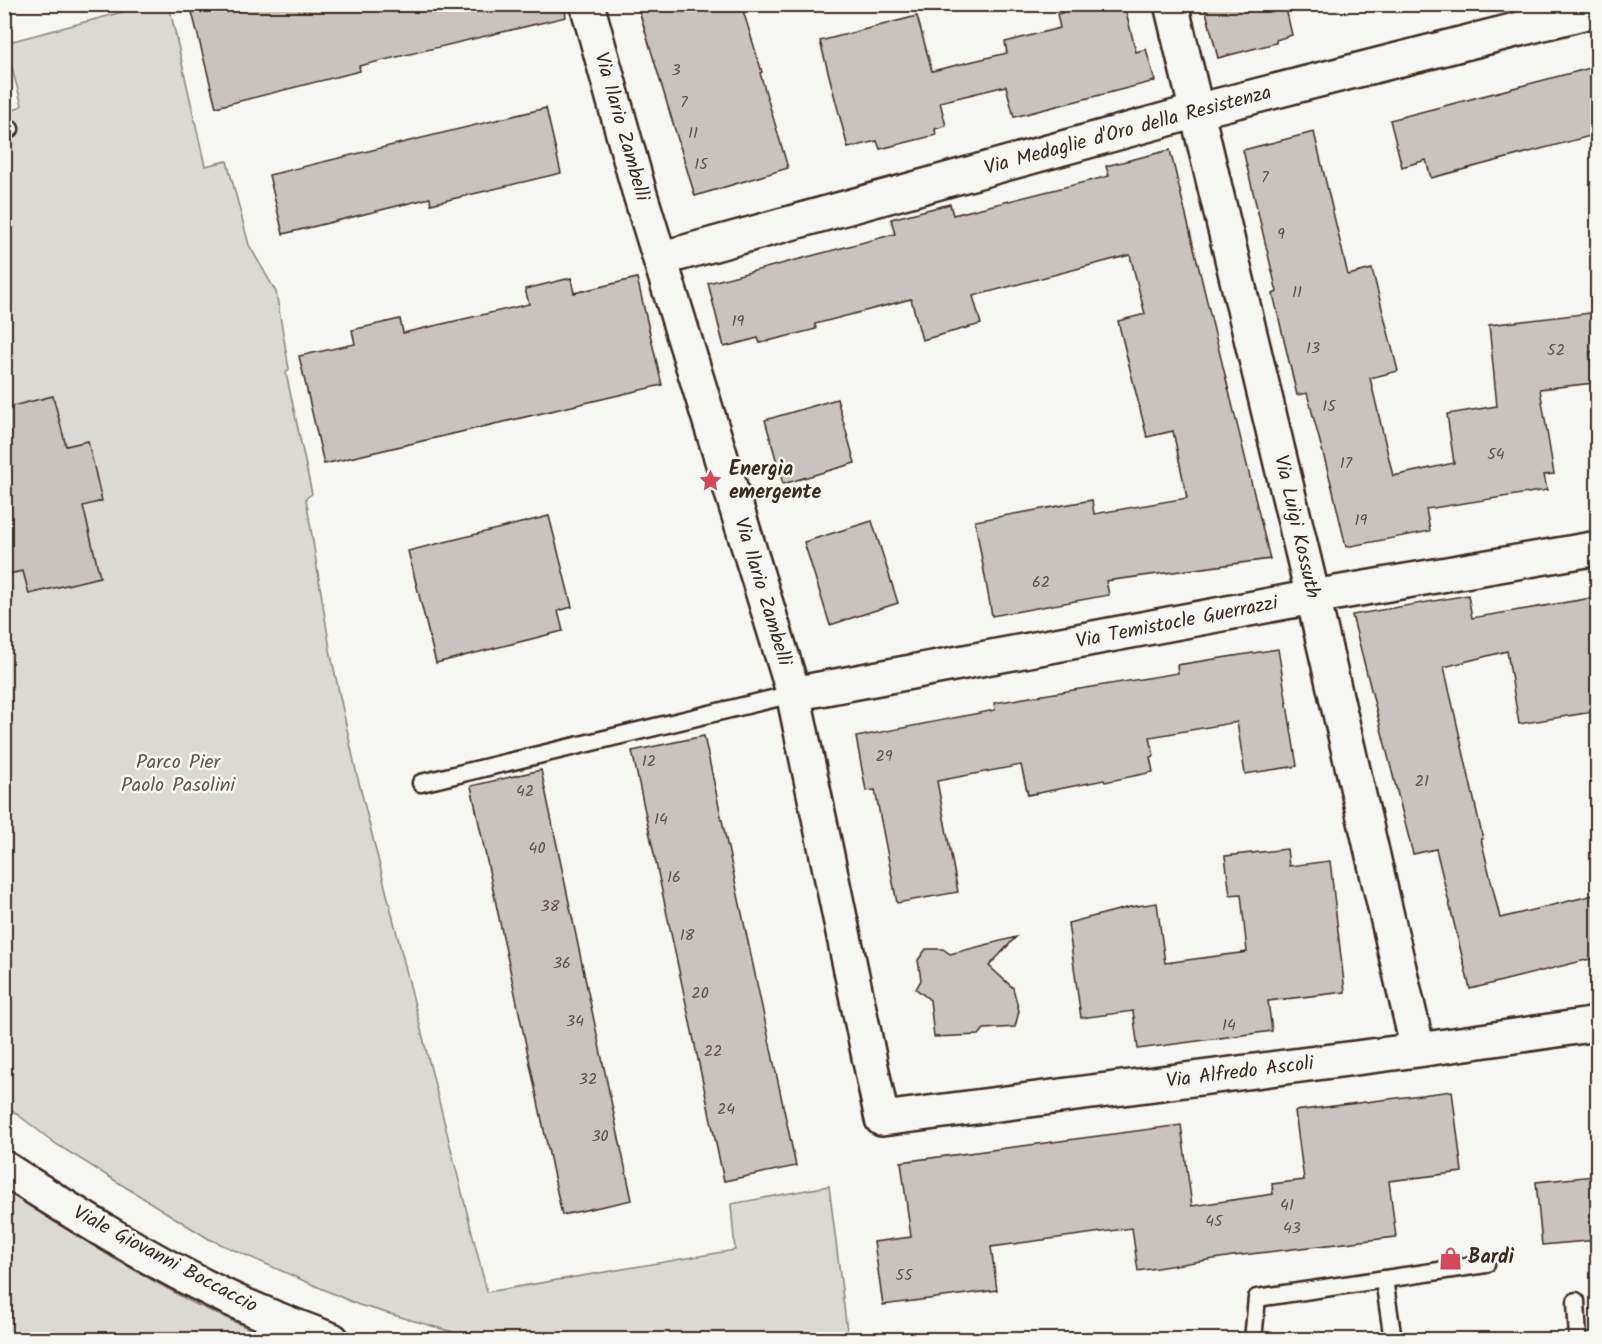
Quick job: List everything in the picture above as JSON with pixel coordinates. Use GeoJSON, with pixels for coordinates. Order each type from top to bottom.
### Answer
{"type":"FeatureCollection","features":[{"type":"Feature","properties":{"kind":"street","name":"Via Ilario Zambelli"},"geometry":{"type":"LineString","coordinates":[[587,4],[660,259],[793,694],[882,1119]]}},
{"type":"Feature","properties":{"kind":"street","name":"Via Luigi Kossuth"},"geometry":{"type":"LineString","coordinates":[[1171,4],[1313,597],[1418,1050]]}},
{"type":"Feature","properties":{"kind":"street","name":"Via Medaglie d'Oro della Resistenza"},"geometry":{"type":"LineString","coordinates":[[660,259],[1197,111],[1598,9]]}},
{"type":"Feature","properties":{"kind":"street","name":"Via Temistocle Guerrazzi"},"geometry":{"type":"LineString","coordinates":[[793,694],[1313,597],[1598,548]]}},
{"type":"Feature","properties":{"kind":"street","name":"Via Alfredo Ascoli"},"geometry":{"type":"LineString","coordinates":[[882,1119],[1418,1050],[1598,1024]]}},
{"type":"Feature","properties":{"kind":"street","name":"Viale Giovanni Boccaccio"},"geometry":{"type":"LineString","coordinates":[[4,1168],[152,1258],[213,1291],[332,1340]]}},
{"type":"Feature","properties":{"kind":"lane"},"geometry":{"type":"LineString","coordinates":[[421,783],[793,694]]}},
{"type":"Feature","properties":{"kind":"lane"},"geometry":{"type":"LineString","coordinates":[[1253,1340],[1257,1298],[1486,1264]]}},
{"type":"Feature","properties":{"kind":"lane"},"geometry":{"type":"LineString","coordinates":[[1384,1279],[1393,1340]]}},
{"type":"Feature","properties":{"kind":"lane"},"geometry":{"type":"LineString","coordinates":[[1576,1301],[1578,1340]]}},
{"type":"Feature","properties":{"kind":"green space","name":"Parco Pier Paolo Pasolini"},"geometry":{"type":"Polygon","coordinates":[[[149,5],[169,5],[205,166],[227,161],[249,245],[276,292],[289,369],[286,373],[312,494],[306,498],[331,655],[356,771],[487,1292],[735,1250],[731,1204],[829,1186],[848,1339],[477,1339],[359,1305],[209,1239],[56,1144],[5,1105],[4,117],[22,105],[5,43],[149,5]]]}},
{"type":"Feature","properties":{"kind":"green space"},"geometry":{"type":"Polygon","coordinates":[[[4,1190],[113,1258],[193,1303],[272,1339],[5,1339],[4,1190]]]}},
{"type":"Feature","properties":{"kind":"building"},"geometry":{"type":"Polygon","coordinates":[[[222,4],[564,4],[566,17],[359,66],[360,71],[216,107],[192,12],[222,4]]]}},
{"type":"Feature","properties":{"kind":"building"},"geometry":{"type":"Polygon","coordinates":[[[637,4],[741,4],[788,168],[695,196],[637,4]]]}},
{"type":"Feature","properties":{"kind":"building"},"geometry":{"type":"Polygon","coordinates":[[[1059,4],[1124,4],[1136,52],[1146,49],[1155,81],[1014,117],[1006,86],[940,102],[946,126],[935,129],[936,135],[880,149],[877,141],[848,148],[820,41],[917,16],[932,71],[1007,53],[1005,42],[1060,28],[1057,14],[1062,13],[1059,4]]]}},
{"type":"Feature","properties":{"kind":"building"},"geometry":{"type":"Polygon","coordinates":[[[1204,4],[1285,4],[1292,35],[1276,40],[1276,43],[1218,58],[1204,4]]]}},
{"type":"Feature","properties":{"kind":"building"},"geometry":{"type":"Polygon","coordinates":[[[1598,66],[1598,134],[1431,178],[1426,160],[1402,167],[1390,120],[1598,66]]]}},
{"type":"Feature","properties":{"kind":"building"},"geometry":{"type":"Polygon","coordinates":[[[546,108],[561,173],[431,204],[430,198],[283,234],[269,175],[546,108]]]}},
{"type":"Feature","properties":{"kind":"building"},"geometry":{"type":"Polygon","coordinates":[[[1314,132],[1348,275],[1372,269],[1398,371],[1370,378],[1393,476],[1454,463],[1447,414],[1497,406],[1489,325],[1598,312],[1598,351],[1590,352],[1594,383],[1540,389],[1554,474],[1544,475],[1547,490],[1426,509],[1430,531],[1346,547],[1307,393],[1297,395],[1273,294],[1277,292],[1243,150],[1314,132]]]}},
{"type":"Feature","properties":{"kind":"building"},"geometry":{"type":"Polygon","coordinates":[[[1170,150],[1270,559],[1106,581],[1109,595],[992,616],[975,521],[1092,500],[1094,514],[1187,498],[1173,431],[1147,437],[1118,321],[1145,314],[1130,255],[973,296],[981,324],[922,340],[911,299],[815,324],[816,329],[760,343],[758,338],[724,347],[708,283],[895,234],[891,219],[950,204],[953,215],[1109,176],[1106,166],[1170,150]]]}},
{"type":"Feature","properties":{"kind":"building"},"geometry":{"type":"Polygon","coordinates":[[[571,278],[574,293],[637,278],[662,385],[324,464],[299,356],[355,344],[352,330],[400,319],[403,333],[529,304],[525,289],[571,278]]]}},
{"type":"Feature","properties":{"kind":"building"},"geometry":{"type":"Polygon","coordinates":[[[53,396],[66,446],[88,441],[102,501],[83,506],[100,577],[29,594],[23,571],[4,575],[4,408],[53,396]]]}},
{"type":"Feature","properties":{"kind":"building"},"geometry":{"type":"Polygon","coordinates":[[[837,399],[855,463],[783,484],[765,420],[837,399]]]}},
{"type":"Feature","properties":{"kind":"building"},"geometry":{"type":"Polygon","coordinates":[[[549,516],[572,607],[558,611],[563,631],[436,663],[408,551],[549,516]]]}},
{"type":"Feature","properties":{"kind":"building"},"geometry":{"type":"Polygon","coordinates":[[[872,521],[898,603],[830,625],[804,542],[872,521]]]}},
{"type":"Feature","properties":{"kind":"building"},"geometry":{"type":"Polygon","coordinates":[[[1468,595],[1472,618],[1598,597],[1598,711],[1519,724],[1507,651],[1444,667],[1500,918],[1598,894],[1598,957],[1470,989],[1436,849],[1413,854],[1352,615],[1468,595]]]}},
{"type":"Feature","properties":{"kind":"building"},"geometry":{"type":"Polygon","coordinates":[[[1278,649],[1297,766],[1245,774],[1237,722],[1150,737],[1154,756],[1150,757],[1153,772],[1105,782],[1104,780],[1028,795],[1021,765],[937,781],[958,892],[897,903],[875,790],[866,791],[856,737],[995,710],[994,703],[1178,673],[1177,665],[1278,649]]]}},
{"type":"Feature","properties":{"kind":"building"},"geometry":{"type":"Polygon","coordinates":[[[704,736],[796,1166],[724,1181],[632,751],[704,736]]]}},
{"type":"Feature","properties":{"kind":"building"},"geometry":{"type":"Polygon","coordinates":[[[541,770],[632,1200],[562,1215],[471,786],[541,770]]]}},
{"type":"Feature","properties":{"kind":"building"},"geometry":{"type":"Polygon","coordinates":[[[1287,849],[1289,866],[1330,861],[1345,992],[1268,1001],[1272,1031],[1138,1049],[1133,1011],[1081,1018],[1068,923],[1130,907],[1157,903],[1165,963],[1247,952],[1241,894],[1230,895],[1225,856],[1287,849]]]}},
{"type":"Feature","properties":{"kind":"building"},"geometry":{"type":"Polygon","coordinates":[[[1016,937],[989,966],[1013,988],[1019,1011],[1015,1027],[984,1029],[979,1035],[934,1037],[930,1000],[916,989],[921,980],[918,960],[926,949],[943,949],[950,954],[1016,937]]]}},
{"type":"Feature","properties":{"kind":"building"},"geometry":{"type":"Polygon","coordinates":[[[1452,1091],[1462,1172],[1389,1181],[1396,1237],[1233,1256],[1138,1271],[1132,1228],[991,1247],[997,1290],[883,1305],[874,1242],[911,1237],[901,1162],[1181,1125],[1192,1206],[1273,1194],[1272,1184],[1304,1180],[1295,1111],[1452,1091]]]}},
{"type":"Feature","properties":{"kind":"building"},"geometry":{"type":"Polygon","coordinates":[[[1594,1176],[1598,1240],[1542,1245],[1536,1182],[1594,1176]]]}},
{"type":"Feature","properties":{"kind":"place","name":"Energia emergente"},"geometry":{"type":"Point","coordinates":[711,481]}},
{"type":"Feature","properties":{"kind":"place","name":"Bardi"},"geometry":{"type":"Point","coordinates":[1450,1258]}}]}
